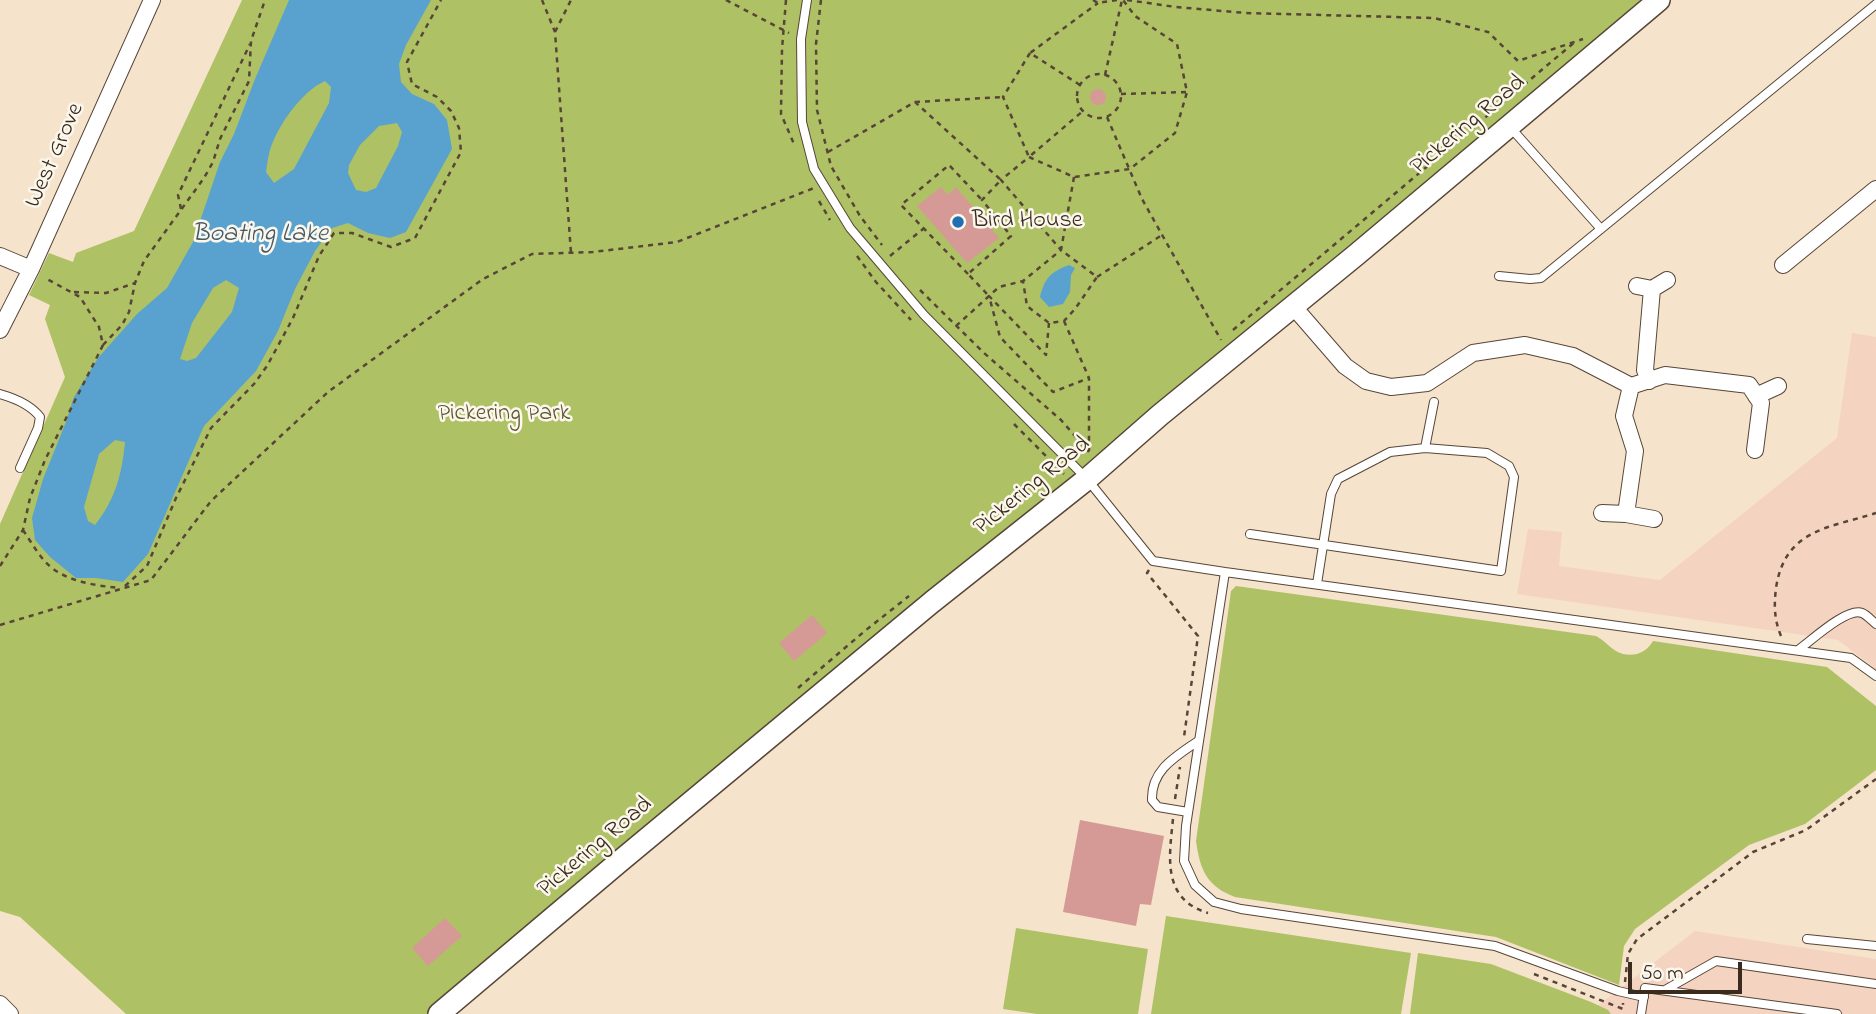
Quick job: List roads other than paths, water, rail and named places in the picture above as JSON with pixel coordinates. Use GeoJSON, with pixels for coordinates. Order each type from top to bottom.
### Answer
{"type":"FeatureCollection","features":[{"type":"Feature","properties":{"kind":"street","name":"West Grove"},"geometry":{"type":"LineString","coordinates":[[0,330],[31,270],[152,0]]}},
{"type":"Feature","properties":{"kind":"street","name":"Pickering Road"},"geometry":{"type":"LineString","coordinates":[[439,1014],[922,611],[1087,479],[1160,415],[1356,256],[1659,0]]}},
{"type":"Feature","properties":{"kind":"street"},"geometry":{"type":"LineString","coordinates":[[1783,265],[1876,189]]}},
{"type":"Feature","properties":{"kind":"street"},"geometry":{"type":"LineString","coordinates":[[0,257],[31,270]]}},
{"type":"Feature","properties":{"kind":"street"},"geometry":{"type":"LineString","coordinates":[[1649,380],[1644,370],[1644,287],[1667,280]]}},
{"type":"Feature","properties":{"kind":"street"},"geometry":{"type":"LineString","coordinates":[[1293,306],[1345,366],[1366,381],[1391,387],[1427,383],[1474,353],[1525,345],[1573,356],[1631,386],[1665,375],[1749,385],[1761,402],[1755,450]]}},
{"type":"Feature","properties":{"kind":"street"},"geometry":{"type":"LineString","coordinates":[[1626,514],[1635,451],[1624,416],[1631,386]]}},
{"type":"Feature","properties":{"kind":"street"},"geometry":{"type":"LineString","coordinates":[[1756,396],[1778,386]]}},
{"type":"Feature","properties":{"kind":"street"},"geometry":{"type":"LineString","coordinates":[[1602,513],[1654,519]]}},
{"type":"Feature","properties":{"kind":"street"},"geometry":{"type":"LineString","coordinates":[[0,1004],[10,1014]]}},
{"type":"Feature","properties":{"kind":"lane"},"geometry":{"type":"LineString","coordinates":[[807,0],[801,39],[802,122],[814,169],[850,229],[924,315],[1087,479],[1153,561],[1851,658],[1876,676]]}},
{"type":"Feature","properties":{"kind":"lane"},"geometry":{"type":"LineString","coordinates":[[1499,276],[1541,278],[1876,4]]}},
{"type":"Feature","properties":{"kind":"lane"},"geometry":{"type":"LineString","coordinates":[[1510,126],[1601,229]]}},
{"type":"Feature","properties":{"kind":"lane"},"geometry":{"type":"LineString","coordinates":[[0,394],[25,405],[40,417],[38,428],[20,468]]}},
{"type":"Feature","properties":{"kind":"lane"},"geometry":{"type":"LineString","coordinates":[[1425,448],[1434,402]]}},
{"type":"Feature","properties":{"kind":"lane"},"geometry":{"type":"LineString","coordinates":[[1250,534],[1323,544],[1501,571],[1514,477],[1509,467],[1487,453],[1425,448],[1390,452],[1338,478],[1331,494],[1323,544],[1317,584]]}},
{"type":"Feature","properties":{"kind":"lane"},"geometry":{"type":"LineString","coordinates":[[1225,572],[1188,812],[1184,861],[1195,885],[1214,902],[1241,909],[1495,946],[1624,993],[1643,997]]}},
{"type":"Feature","properties":{"kind":"lane"},"geometry":{"type":"LineString","coordinates":[[1798,650],[1853,612],[1862,613],[1876,624]]}},
{"type":"Feature","properties":{"kind":"lane"},"geometry":{"type":"LineString","coordinates":[[1188,812],[1158,807],[1152,800],[1152,788],[1156,777],[1198,741]]}},
{"type":"Feature","properties":{"kind":"lane"},"geometry":{"type":"LineString","coordinates":[[1807,939],[1876,946]]}},
{"type":"Feature","properties":{"kind":"lane"},"geometry":{"type":"LineString","coordinates":[[1665,990],[1716,961],[1876,984]]}},
{"type":"Feature","properties":{"kind":"lane"},"geometry":{"type":"LineString","coordinates":[[1641,1014],[1645,988],[1837,1014]]}},
{"type":"Feature","properties":{"kind":"water","name":"Boating Lake"},"geometry":{"type":"Polygon","coordinates":[[[289,0],[431,0],[406,45],[399,64],[401,82],[412,94],[434,104],[447,120],[452,149],[406,232],[390,238],[368,233],[348,223],[332,228],[315,251],[256,371],[204,426],[148,554],[123,582],[76,578],[50,557],[35,540],[32,518],[43,479],[74,397],[98,358],[137,314],[167,288],[193,242],[220,162],[289,0]],[[325,81],[316,86],[292,110],[274,140],[266,172],[274,183],[294,169],[329,103],[331,87],[325,81]],[[397,123],[379,126],[360,145],[349,165],[348,173],[356,190],[366,192],[376,188],[398,146],[402,132],[397,123]],[[226,280],[213,288],[192,323],[180,359],[187,361],[196,358],[232,312],[239,288],[226,280]],[[115,440],[99,454],[84,507],[88,521],[95,525],[108,506],[116,486],[125,442],[115,440]]]}},
{"type":"Feature","properties":{"kind":"water"},"geometry":{"type":"Polygon","coordinates":[[[1069,265],[1075,268],[1071,275],[1070,292],[1063,304],[1049,307],[1040,297],[1044,285],[1053,273],[1069,265]]]}},
{"type":"Feature","properties":{"kind":"place","name":"Bird House"},"geometry":{"type":"Point","coordinates":[958,222]}},
{"type":"Feature","properties":{"kind":"park label","name":"Pickering Park"},"geometry":{"type":"Point","coordinates":[504,415]}}]}
